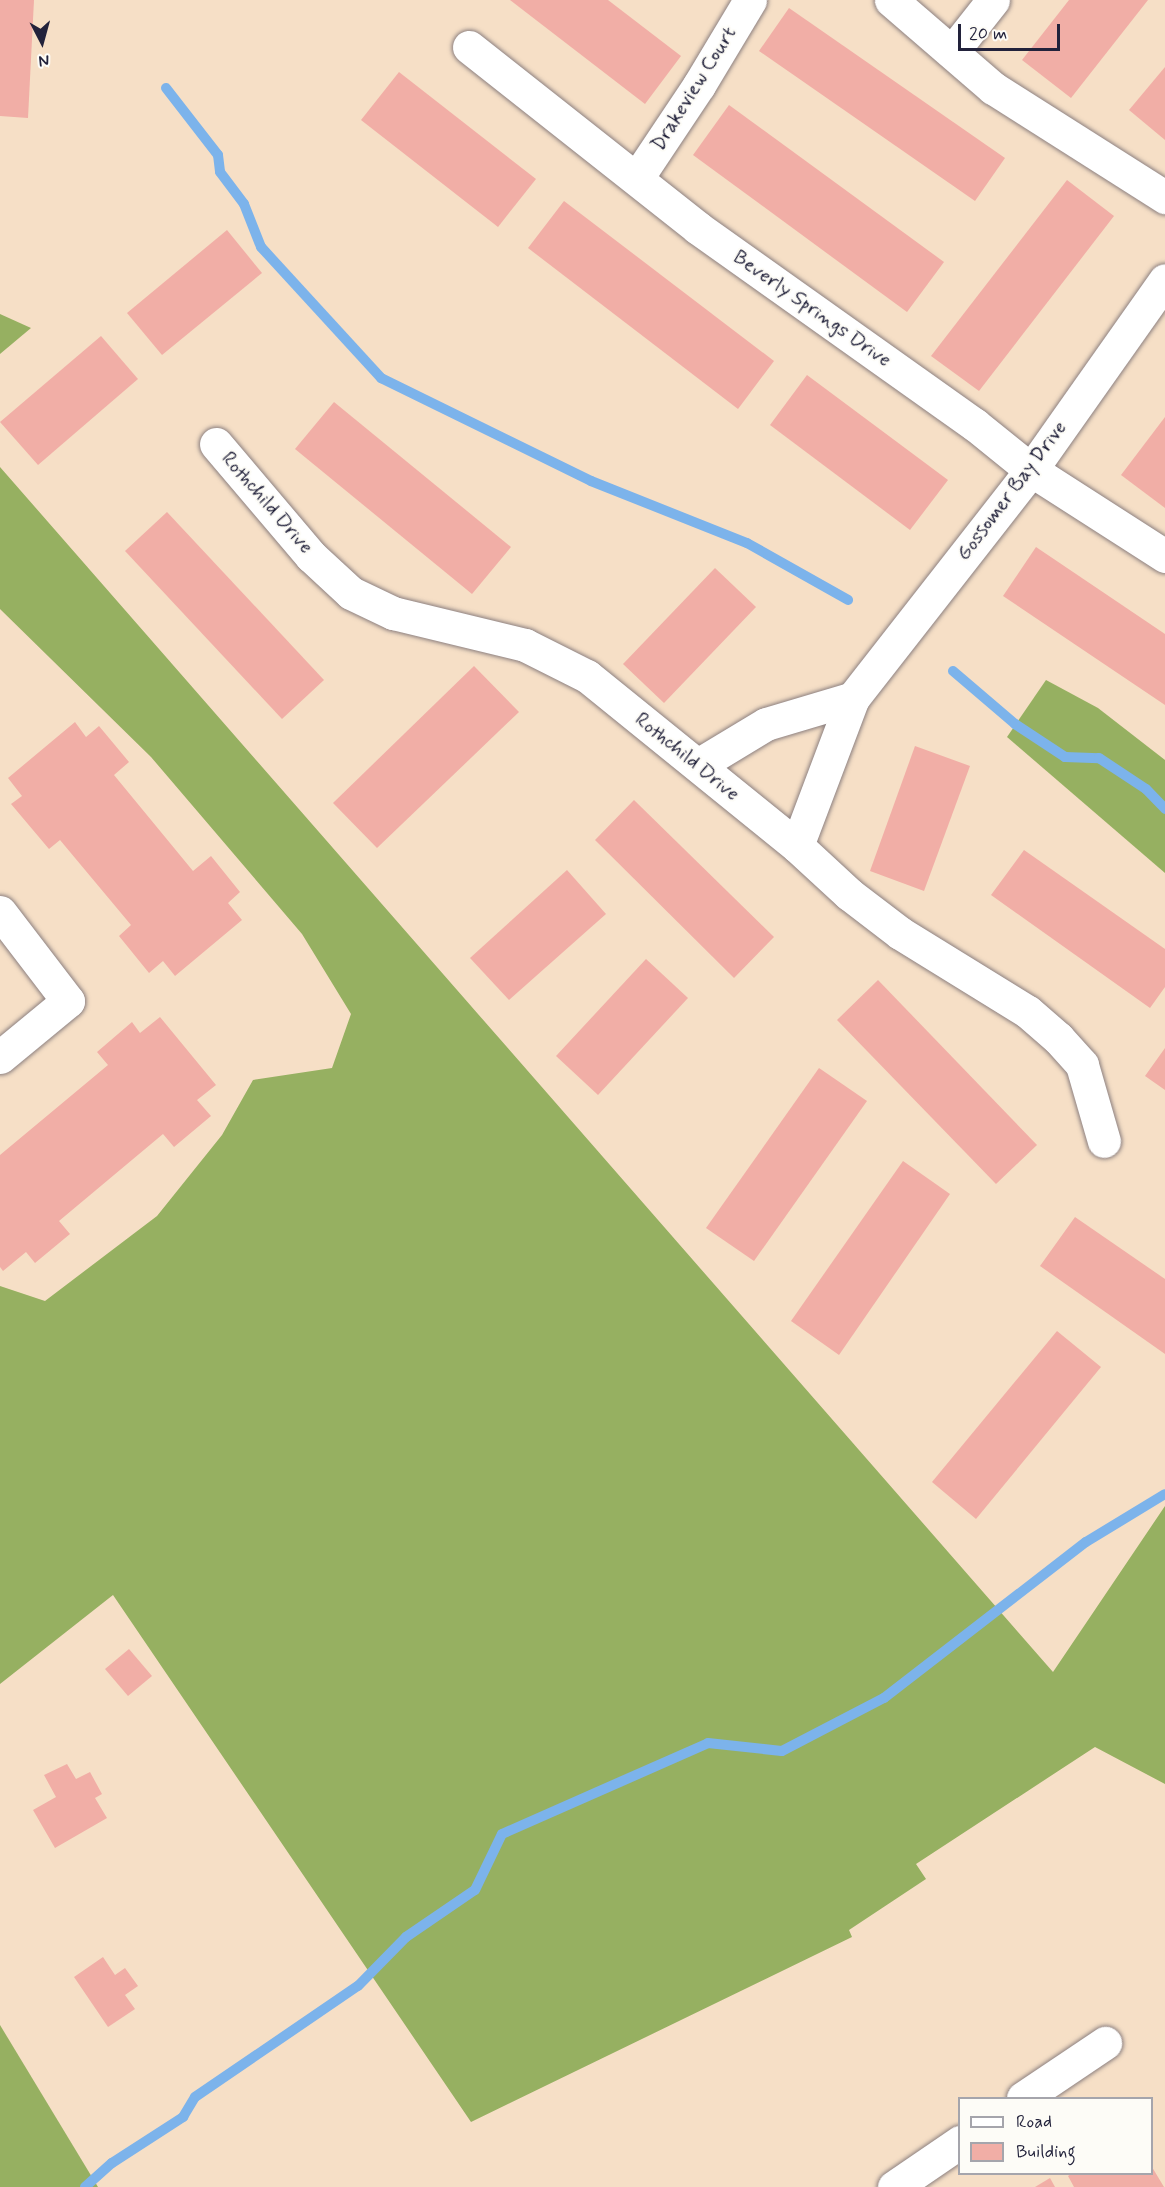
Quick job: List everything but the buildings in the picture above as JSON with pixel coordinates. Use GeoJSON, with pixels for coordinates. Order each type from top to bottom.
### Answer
{"type":"FeatureCollection","features":[{"type":"Feature","properties":{"kind":"street","name":"Drakeview Court"},"geometry":{"type":"LineString","coordinates":[[637,178],[699,85],[750,0]]}},
{"type":"Feature","properties":{"kind":"street"},"geometry":{"type":"LineString","coordinates":[[891,0],[993,88],[1165,197]]}},
{"type":"Feature","properties":{"kind":"street"},"geometry":{"type":"LineString","coordinates":[[952,52],[993,0]]}},
{"type":"Feature","properties":{"kind":"street","name":"Beverly Springs Drive"},"geometry":{"type":"LineString","coordinates":[[469,47],[698,228],[974,424],[1031,470],[1165,556]]}},
{"type":"Feature","properties":{"kind":"street","name":"Gossomer Bay Drive"},"geometry":{"type":"LineString","coordinates":[[797,846],[853,698],[1031,470],[1165,280]]}},
{"type":"Feature","properties":{"kind":"street","name":"Rothchild Drive"},"geometry":{"type":"LineString","coordinates":[[216,444],[311,556],[351,593],[393,613],[525,645],[587,676],[797,846],[849,894],[900,933],[1028,1012],[1058,1038],[1082,1065],[1104,1141]]}},
{"type":"Feature","properties":{"kind":"street"},"geometry":{"type":"LineString","coordinates":[[698,765],[766,724],[853,698]]}},
{"type":"Feature","properties":{"kind":"street"},"geometry":{"type":"LineString","coordinates":[[0,912],[68,1001],[0,1056]]}},
{"type":"Feature","properties":{"kind":"street"},"geometry":{"type":"LineString","coordinates":[[1024,2097],[1104,2043]]}},
{"type":"Feature","properties":{"kind":"street"},"geometry":{"type":"LineString","coordinates":[[894,2187],[958,2143]]}},
{"type":"Feature","properties":{"kind":"green space"},"geometry":{"type":"Polygon","coordinates":[[[0,314],[31,328],[0,354],[0,314]]]}},
{"type":"Feature","properties":{"kind":"green space"},"geometry":{"type":"Polygon","coordinates":[[[0,467],[1053,1672],[1165,1506],[1165,1784],[1095,1747],[916,1864],[926,1879],[849,1930],[852,1937],[471,2122],[113,1595],[0,1684],[0,1286],[45,1301],[157,1216],[222,1135],[253,1080],[332,1068],[351,1014],[302,934],[151,757],[0,609],[0,467]]]}},
{"type":"Feature","properties":{"kind":"green space"},"geometry":{"type":"Polygon","coordinates":[[[1046,680],[1098,708],[1165,760],[1165,873],[1007,737],[1046,680]]]}},
{"type":"Feature","properties":{"kind":"green space"},"geometry":{"type":"Polygon","coordinates":[[[0,2025],[98,2187],[0,2187],[0,2025]]]}},
{"type":"Feature","properties":{"kind":"waterway"},"geometry":{"type":"LineString","coordinates":[[166,88],[218,155],[220,172],[244,204],[261,247],[381,378],[591,481],[747,543],[848,600]]}},
{"type":"Feature","properties":{"kind":"waterway"},"geometry":{"type":"LineString","coordinates":[[953,671],[1015,724],[1065,757],[1099,758],[1146,789],[1165,809]]}},
{"type":"Feature","properties":{"kind":"waterway"},"geometry":{"type":"LineString","coordinates":[[85,2187],[112,2163],[183,2117],[195,2097],[358,1986],[406,1937],[475,1890],[502,1834],[708,1743],[782,1751],[884,1698],[1086,1542],[1165,1494]]}}]}
